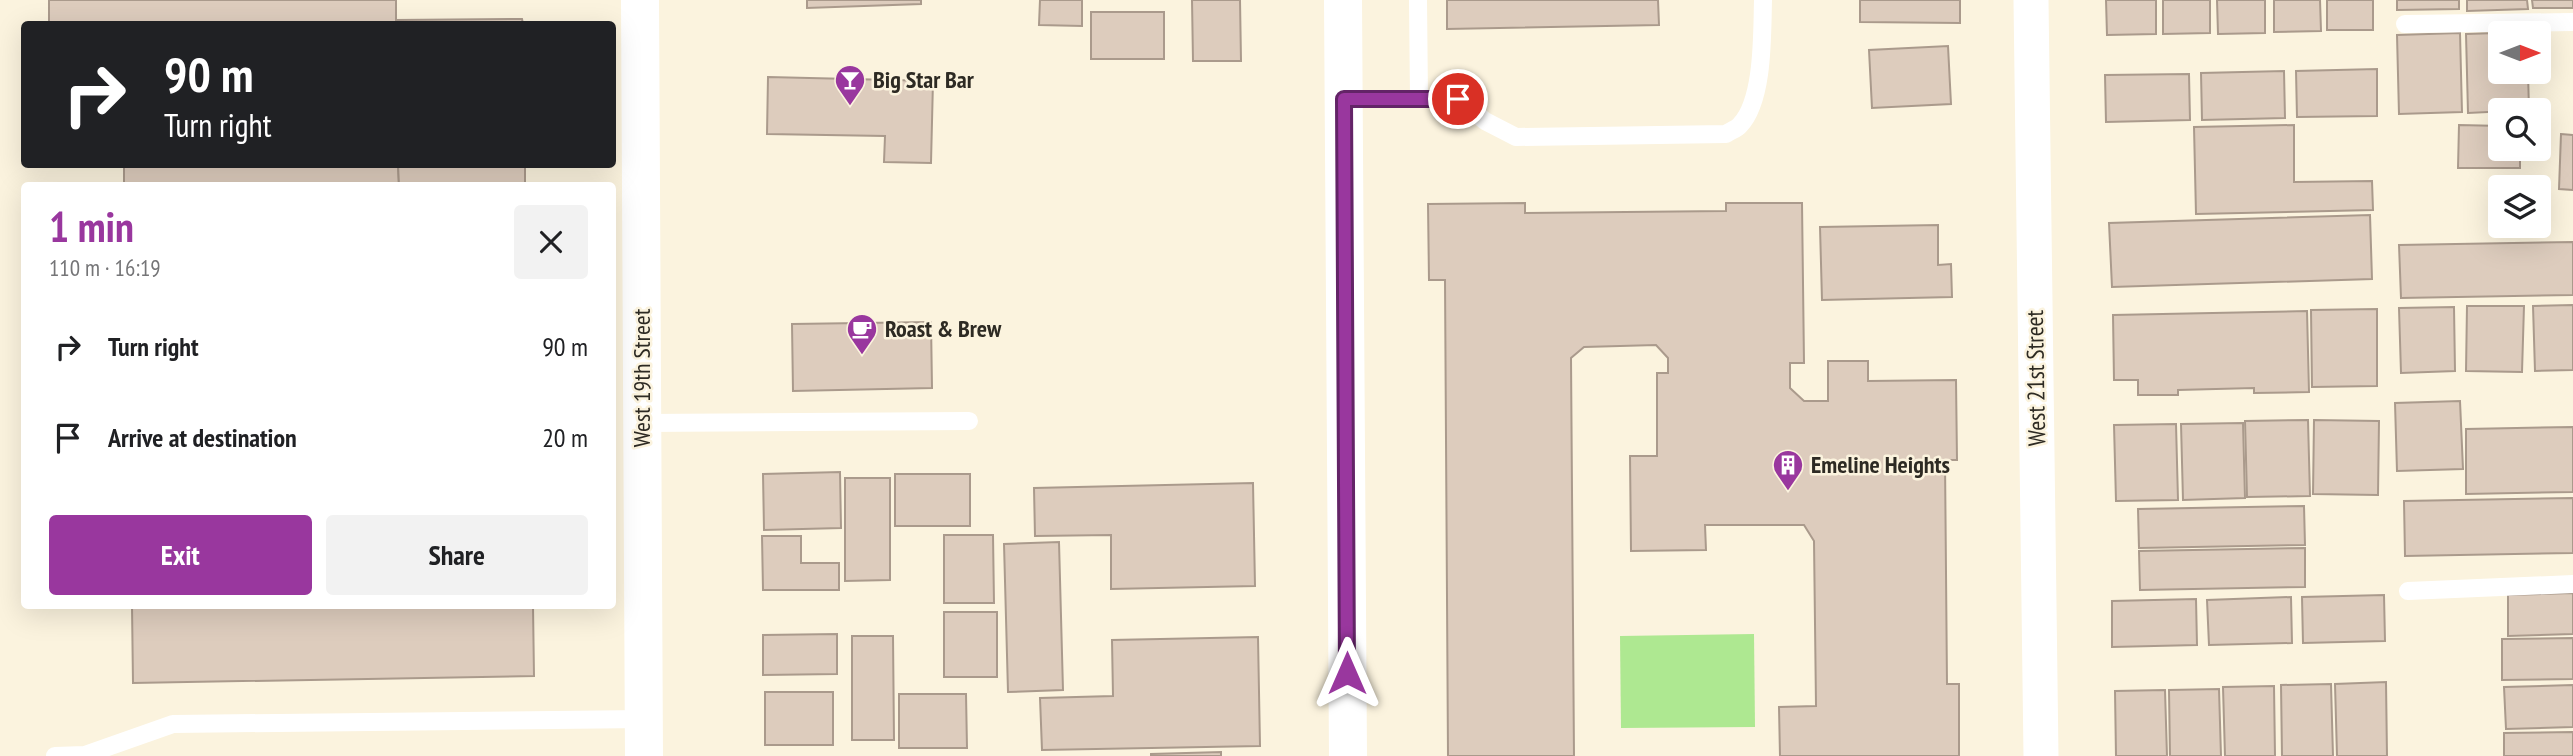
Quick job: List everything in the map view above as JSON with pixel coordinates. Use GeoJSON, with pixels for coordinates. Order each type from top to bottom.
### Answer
{"type":"FeatureCollection","features":[{"type":"Feature","properties":{"kind":"main road","name":"West 19th Street"},"geometry":{"type":"LineString","coordinates":[[640,0],[644,738]]}},
{"type":"Feature","properties":{"kind":"main road"},"geometry":{"type":"LineString","coordinates":[[1343,0],[1348,756]]}},
{"type":"Feature","properties":{"kind":"street","name":"West 21st Street"},"geometry":{"type":"LineString","coordinates":[[2031,0],[2041,756]]}},
{"type":"Feature","properties":{"kind":"lane"},"geometry":{"type":"LineString","coordinates":[[1418,0],[1419,99]]}},
{"type":"Feature","properties":{"kind":"lane"},"geometry":{"type":"LineString","coordinates":[[1344,99],[1458,99],[1485,121],[1516,136],[1726,134],[1740,125],[1755,97],[1761,54],[1763,0]]}},
{"type":"Feature","properties":{"kind":"lane"},"geometry":{"type":"LineString","coordinates":[[2405,24],[2573,22]]}},
{"type":"Feature","properties":{"kind":"lane"},"geometry":{"type":"LineString","coordinates":[[643,423],[969,421]]}},
{"type":"Feature","properties":{"kind":"lane"},"geometry":{"type":"LineString","coordinates":[[2408,591],[2573,584]]}},
{"type":"Feature","properties":{"kind":"lane"},"geometry":{"type":"LineString","coordinates":[[55,756],[85,755],[173,724],[644,738]]}},
{"type":"Feature","properties":{"kind":"shaded area"},"geometry":{"type":"Polygon","coordinates":[[[1754,634],[1755,727],[1621,728],[1620,636],[1754,634]]]}},
{"type":"Feature","properties":{"kind":"building"},"geometry":{"type":"Polygon","coordinates":[[[49,0],[396,0],[396,21],[49,21],[49,0]]]}},
{"type":"Feature","properties":{"kind":"building"},"geometry":{"type":"Polygon","coordinates":[[[807,0],[921,0],[921,4],[807,8],[807,0]]]}},
{"type":"Feature","properties":{"kind":"building"},"geometry":{"type":"Polygon","coordinates":[[[1040,0],[1082,0],[1082,26],[1039,25],[1040,0]]]}},
{"type":"Feature","properties":{"kind":"building"},"geometry":{"type":"Polygon","coordinates":[[[1192,0],[1240,0],[1241,61],[1193,61],[1192,0]]]}},
{"type":"Feature","properties":{"kind":"building"},"geometry":{"type":"Polygon","coordinates":[[[1447,0],[1658,0],[1659,25],[1447,29],[1447,0]]]}},
{"type":"Feature","properties":{"kind":"building"},"geometry":{"type":"Polygon","coordinates":[[[1860,0],[1960,0],[1960,23],[1860,22],[1860,0]]]}},
{"type":"Feature","properties":{"kind":"building"},"geometry":{"type":"Polygon","coordinates":[[[2106,0],[2156,0],[2156,34],[2107,35],[2106,0]]]}},
{"type":"Feature","properties":{"kind":"building"},"geometry":{"type":"Polygon","coordinates":[[[2163,0],[2210,0],[2210,33],[2163,34],[2163,0]]]}},
{"type":"Feature","properties":{"kind":"building"},"geometry":{"type":"Polygon","coordinates":[[[2217,0],[2265,0],[2265,33],[2218,34],[2217,0]]]}},
{"type":"Feature","properties":{"kind":"building"},"geometry":{"type":"Polygon","coordinates":[[[2274,0],[2320,0],[2321,31],[2274,32],[2274,0]]]}},
{"type":"Feature","properties":{"kind":"building"},"geometry":{"type":"Polygon","coordinates":[[[2327,0],[2373,0],[2373,30],[2327,30],[2327,0]]]}},
{"type":"Feature","properties":{"kind":"building"},"geometry":{"type":"Polygon","coordinates":[[[2397,0],[2459,0],[2459,9],[2397,10],[2397,0]]]}},
{"type":"Feature","properties":{"kind":"building"},"geometry":{"type":"Polygon","coordinates":[[[2467,0],[2527,0],[2528,9],[2467,11],[2467,0]]]}},
{"type":"Feature","properties":{"kind":"building"},"geometry":{"type":"Polygon","coordinates":[[[2532,0],[2573,0],[2573,8],[2533,8],[2532,0]]]}},
{"type":"Feature","properties":{"kind":"building"},"geometry":{"type":"Polygon","coordinates":[[[1091,12],[1164,12],[1164,59],[1091,59],[1091,12]]]}},
{"type":"Feature","properties":{"kind":"building"},"geometry":{"type":"Polygon","coordinates":[[[522,19],[522,21],[396,21],[522,19]]]}},
{"type":"Feature","properties":{"kind":"building"},"geometry":{"type":"Polygon","coordinates":[[[2460,33],[2462,112],[2399,114],[2397,35],[2460,33]]]}},
{"type":"Feature","properties":{"kind":"building"},"geometry":{"type":"Polygon","coordinates":[[[2488,33],[2488,84],[2528,84],[2529,98],[2488,98],[2488,112],[2468,113],[2466,34],[2488,33]]]}},
{"type":"Feature","properties":{"kind":"building"},"geometry":{"type":"Polygon","coordinates":[[[1948,46],[1951,104],[1872,108],[1869,50],[1948,46]]]}},
{"type":"Feature","properties":{"kind":"building"},"geometry":{"type":"Polygon","coordinates":[[[2377,69],[2377,116],[2297,117],[2296,71],[2377,69]]]}},
{"type":"Feature","properties":{"kind":"building"},"geometry":{"type":"Polygon","coordinates":[[[2284,71],[2285,118],[2202,120],[2201,73],[2284,71]]]}},
{"type":"Feature","properties":{"kind":"building"},"geometry":{"type":"Polygon","coordinates":[[[2189,74],[2190,120],[2106,122],[2105,75],[2189,74]]]}},
{"type":"Feature","properties":{"kind":"building","name":"Big Star Bar"},"geometry":{"type":"Polygon","coordinates":[[[768,77],[933,81],[931,163],[884,162],[885,136],[767,134],[768,77]]]}},
{"type":"Feature","properties":{"kind":"building"},"geometry":{"type":"Polygon","coordinates":[[[2294,125],[2294,182],[2372,181],[2373,210],[2196,214],[2194,127],[2294,125]]]}},
{"type":"Feature","properties":{"kind":"building"},"geometry":{"type":"Polygon","coordinates":[[[2459,125],[2488,126],[2488,161],[2520,161],[2520,168],[2458,168],[2459,125]]]}},
{"type":"Feature","properties":{"kind":"building"},"geometry":{"type":"Polygon","coordinates":[[[2561,134],[2573,135],[2573,190],[2559,189],[2561,134]]]}},
{"type":"Feature","properties":{"kind":"building"},"geometry":{"type":"Polygon","coordinates":[[[124,168],[398,168],[399,182],[124,182],[124,168]]]}},
{"type":"Feature","properties":{"kind":"building"},"geometry":{"type":"Polygon","coordinates":[[[398,168],[525,168],[525,182],[399,182],[398,168]]]}},
{"type":"Feature","properties":{"kind":"building","name":"Emeline Heights"},"geometry":{"type":"Polygon","coordinates":[[[1525,203],[1525,213],[1726,211],[1726,203],[1802,203],[1804,363],[1790,363],[1790,388],[1804,401],[1828,401],[1828,361],[1868,361],[1868,381],[1956,380],[1957,460],[1945,460],[1947,684],[1959,684],[1959,756],[1780,756],[1779,707],[1816,706],[1814,541],[1804,525],[1705,525],[1706,550],[1631,551],[1630,456],[1657,456],[1657,373],[1668,373],[1668,358],[1656,345],[1584,347],[1571,358],[1574,756],[1448,756],[1445,280],[1429,280],[1428,204],[1525,203]]]}},
{"type":"Feature","properties":{"kind":"building"},"geometry":{"type":"Polygon","coordinates":[[[2370,215],[2372,279],[2112,287],[2109,223],[2370,215]]]}},
{"type":"Feature","properties":{"kind":"building"},"geometry":{"type":"Polygon","coordinates":[[[1938,225],[1938,265],[1951,264],[1952,297],[1822,300],[1820,227],[1938,225]]]}},
{"type":"Feature","properties":{"kind":"building"},"geometry":{"type":"Polygon","coordinates":[[[2573,242],[2573,295],[2401,298],[2399,245],[2573,242]]]}},
{"type":"Feature","properties":{"kind":"building"},"geometry":{"type":"Polygon","coordinates":[[[2573,305],[2573,370],[2535,371],[2533,306],[2573,305]]]}},
{"type":"Feature","properties":{"kind":"building"},"geometry":{"type":"Polygon","coordinates":[[[2467,306],[2524,306],[2522,372],[2466,371],[2467,306]]]}},
{"type":"Feature","properties":{"kind":"building"},"geometry":{"type":"Polygon","coordinates":[[[2454,307],[2455,371],[2401,373],[2399,308],[2454,307]]]}},
{"type":"Feature","properties":{"kind":"building"},"geometry":{"type":"Polygon","coordinates":[[[2377,309],[2377,386],[2312,387],[2311,310],[2377,309]]]}},
{"type":"Feature","properties":{"kind":"building"},"geometry":{"type":"Polygon","coordinates":[[[2307,311],[2309,392],[2254,393],[2254,388],[2178,390],[2178,395],[2138,395],[2138,380],[2114,380],[2113,315],[2307,311]]]}},
{"type":"Feature","properties":{"kind":"building","name":"Roast & Brew"},"geometry":{"type":"Polygon","coordinates":[[[931,322],[932,388],[793,391],[792,324],[931,322]]]}},
{"type":"Feature","properties":{"kind":"building"},"geometry":{"type":"Polygon","coordinates":[[[2460,401],[2463,469],[2397,471],[2395,403],[2460,401]]]}},
{"type":"Feature","properties":{"kind":"building"},"geometry":{"type":"Polygon","coordinates":[[[2308,420],[2310,496],[2247,497],[2245,421],[2308,420]]]}},
{"type":"Feature","properties":{"kind":"building"},"geometry":{"type":"Polygon","coordinates":[[[2314,420],[2379,421],[2378,495],[2313,494],[2314,420]]]}},
{"type":"Feature","properties":{"kind":"building"},"geometry":{"type":"Polygon","coordinates":[[[2243,423],[2245,498],[2183,500],[2181,424],[2243,423]]]}},
{"type":"Feature","properties":{"kind":"building"},"geometry":{"type":"Polygon","coordinates":[[[2176,424],[2178,500],[2116,501],[2114,425],[2176,424]]]}},
{"type":"Feature","properties":{"kind":"building"},"geometry":{"type":"Polygon","coordinates":[[[2573,427],[2573,492],[2466,494],[2466,429],[2573,427]]]}},
{"type":"Feature","properties":{"kind":"building"},"geometry":{"type":"Polygon","coordinates":[[[840,472],[841,528],[764,530],[763,474],[840,472]]]}},
{"type":"Feature","properties":{"kind":"building"},"geometry":{"type":"Polygon","coordinates":[[[895,474],[970,474],[970,526],[895,526],[895,474]]]}},
{"type":"Feature","properties":{"kind":"building"},"geometry":{"type":"Polygon","coordinates":[[[845,478],[890,478],[890,580],[845,581],[845,478]]]}},
{"type":"Feature","properties":{"kind":"building"},"geometry":{"type":"Polygon","coordinates":[[[1253,483],[1255,586],[1111,589],[1111,535],[1035,536],[1034,488],[1253,483]]]}},
{"type":"Feature","properties":{"kind":"building"},"geometry":{"type":"Polygon","coordinates":[[[2573,498],[2573,553],[2405,556],[2404,501],[2573,498]]]}},
{"type":"Feature","properties":{"kind":"building"},"geometry":{"type":"Polygon","coordinates":[[[2304,506],[2305,545],[2139,548],[2138,509],[2304,506]]]}},
{"type":"Feature","properties":{"kind":"building"},"geometry":{"type":"Polygon","coordinates":[[[944,535],[993,535],[994,603],[944,603],[944,535]]]}},
{"type":"Feature","properties":{"kind":"building"},"geometry":{"type":"Polygon","coordinates":[[[762,536],[801,536],[801,563],[839,563],[839,590],[763,590],[762,536]]]}},
{"type":"Feature","properties":{"kind":"building"},"geometry":{"type":"Polygon","coordinates":[[[1059,542],[1063,690],[1008,692],[1004,544],[1059,542]]]}},
{"type":"Feature","properties":{"kind":"building"},"geometry":{"type":"Polygon","coordinates":[[[2305,548],[2305,587],[2140,590],[2139,551],[2305,548]]]}},
{"type":"Feature","properties":{"kind":"building"},"geometry":{"type":"Polygon","coordinates":[[[2573,593],[2573,634],[2508,636],[2508,595],[2573,593]]]}},
{"type":"Feature","properties":{"kind":"building"},"geometry":{"type":"Polygon","coordinates":[[[2384,595],[2385,641],[2303,643],[2302,597],[2384,595]]]}},
{"type":"Feature","properties":{"kind":"building"},"geometry":{"type":"Polygon","coordinates":[[[2291,597],[2292,643],[2209,645],[2207,600],[2291,597]]]}},
{"type":"Feature","properties":{"kind":"building"},"geometry":{"type":"Polygon","coordinates":[[[2196,599],[2197,645],[2112,647],[2112,601],[2196,599]]]}},
{"type":"Feature","properties":{"kind":"building"},"geometry":{"type":"Polygon","coordinates":[[[132,609],[533,609],[534,676],[133,683],[132,609]]]}},
{"type":"Feature","properties":{"kind":"building"},"geometry":{"type":"Polygon","coordinates":[[[944,612],[997,612],[997,677],[944,677],[944,612]]]}},
{"type":"Feature","properties":{"kind":"building"},"geometry":{"type":"Polygon","coordinates":[[[837,634],[837,674],[763,675],[763,635],[837,634]]]}},
{"type":"Feature","properties":{"kind":"building"},"geometry":{"type":"Polygon","coordinates":[[[852,636],[893,636],[894,740],[852,740],[852,636]]]}},
{"type":"Feature","properties":{"kind":"building"},"geometry":{"type":"Polygon","coordinates":[[[1258,637],[1260,746],[1042,750],[1040,698],[1113,696],[1112,640],[1258,637]]]}},
{"type":"Feature","properties":{"kind":"building"},"geometry":{"type":"Polygon","coordinates":[[[2573,638],[2573,679],[2502,680],[2502,639],[2573,638]]]}},
{"type":"Feature","properties":{"kind":"building"},"geometry":{"type":"Polygon","coordinates":[[[2386,682],[2387,756],[2337,756],[2335,684],[2386,682]]]}},
{"type":"Feature","properties":{"kind":"building"},"geometry":{"type":"Polygon","coordinates":[[[2331,684],[2333,756],[2282,756],[2281,685],[2331,684]]]}},
{"type":"Feature","properties":{"kind":"building"},"geometry":{"type":"Polygon","coordinates":[[[2573,685],[2573,727],[2506,729],[2504,687],[2573,685]]]}},
{"type":"Feature","properties":{"kind":"building"},"geometry":{"type":"Polygon","coordinates":[[[2274,686],[2275,756],[2225,756],[2223,687],[2274,686]]]}},
{"type":"Feature","properties":{"kind":"building"},"geometry":{"type":"Polygon","coordinates":[[[2219,689],[2221,756],[2170,756],[2169,690],[2219,689]]]}},
{"type":"Feature","properties":{"kind":"building"},"geometry":{"type":"Polygon","coordinates":[[[2165,690],[2167,756],[2116,756],[2115,691],[2165,690]]]}},
{"type":"Feature","properties":{"kind":"building"},"geometry":{"type":"Polygon","coordinates":[[[765,692],[833,692],[833,745],[765,745],[765,692]]]}},
{"type":"Feature","properties":{"kind":"building"},"geometry":{"type":"Polygon","coordinates":[[[899,694],[966,694],[967,748],[899,748],[899,694]]]}},
{"type":"Feature","properties":{"kind":"building"},"geometry":{"type":"Polygon","coordinates":[[[2573,732],[2573,756],[2504,756],[2504,733],[2573,732]]]}},
{"type":"Feature","properties":{"kind":"building"},"geometry":{"type":"Polygon","coordinates":[[[1221,752],[1221,756],[1151,756],[1151,754],[1221,752]]]}},
{"type":"Feature","properties":{"kind":"place","name":"Big Star Bar"},"geometry":{"type":"Point","coordinates":[850,107]}},
{"type":"Feature","properties":{"kind":"place","name":"Roast & Brew"},"geometry":{"type":"Point","coordinates":[862,356]}},
{"type":"Feature","properties":{"kind":"place","name":"Emeline Heights"},"geometry":{"type":"Point","coordinates":[1788,492]}},
{"type":"Feature","properties":{"kind":"route"},"geometry":{"type":"LineString","coordinates":[[1347,673],[1344,99],[1458,99]]}}]}
